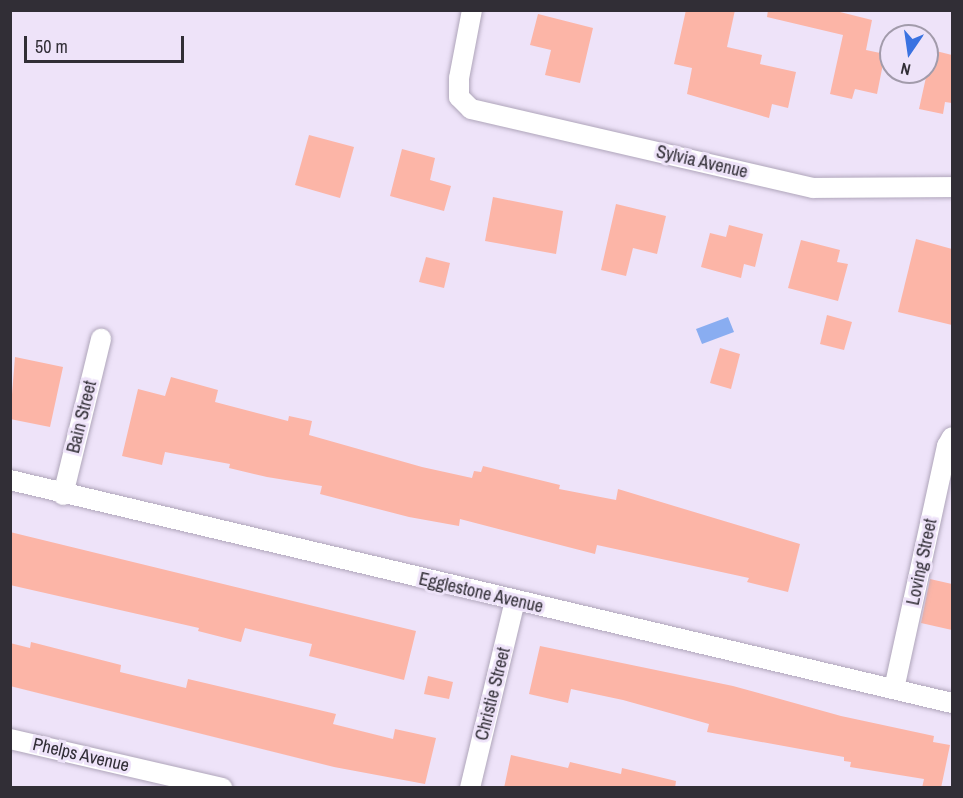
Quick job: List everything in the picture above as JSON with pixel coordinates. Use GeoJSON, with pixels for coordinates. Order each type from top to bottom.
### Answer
{"type":"FeatureCollection","features":[{"type":"Feature","properties":{"kind":"street","name":"Sylvia Avenue"},"geometry":{"type":"LineString","coordinates":[[472,10],[459,78],[459,98],[471,109],[813,188],[952,187]]}},
{"type":"Feature","properties":{"kind":"street","name":"Bain Street"},"geometry":{"type":"LineString","coordinates":[[63,495],[101,339]]}},
{"type":"Feature","properties":{"kind":"street","name":"Loving Street"},"geometry":{"type":"LineString","coordinates":[[894,689],[947,446],[952,437]]}},
{"type":"Feature","properties":{"kind":"street","name":"Egglestone Avenue"},"geometry":{"type":"LineString","coordinates":[[10,480],[63,495],[952,703]]}},
{"type":"Feature","properties":{"kind":"street","name":"Christie Street"},"geometry":{"type":"LineString","coordinates":[[470,788],[515,601]]}},
{"type":"Feature","properties":{"kind":"street","name":"Phelps Avenue"},"geometry":{"type":"LineString","coordinates":[[10,739],[222,788]]}},
{"type":"Feature","properties":{"kind":"water"},"geometry":{"type":"Polygon","coordinates":[[[728,317],[734,332],[702,344],[696,329],[728,317]]]}},
{"type":"Feature","properties":{"kind":"building"},"geometry":{"type":"Polygon","coordinates":[[[686,10],[735,10],[727,47],[762,55],[760,64],[796,72],[788,108],[772,104],[769,118],[687,94],[692,68],[674,64],[686,10]]]}},
{"type":"Feature","properties":{"kind":"building"},"geometry":{"type":"Polygon","coordinates":[[[768,10],[832,10],[872,20],[866,50],[879,53],[877,94],[855,89],[852,99],[830,94],[843,35],[767,17],[768,10]]]}},
{"type":"Feature","properties":{"kind":"building"},"geometry":{"type":"Polygon","coordinates":[[[538,14],[593,28],[580,83],[545,75],[551,50],[530,45],[538,14]]]}},
{"type":"Feature","properties":{"kind":"building"},"geometry":{"type":"Polygon","coordinates":[[[939,52],[952,55],[952,103],[945,102],[943,114],[919,109],[925,84],[939,84],[939,52]]]}},
{"type":"Feature","properties":{"kind":"building"},"geometry":{"type":"Polygon","coordinates":[[[309,135],[354,147],[340,198],[295,185],[309,135]]]}},
{"type":"Feature","properties":{"kind":"building"},"geometry":{"type":"Polygon","coordinates":[[[402,149],[435,158],[430,180],[451,186],[444,211],[390,196],[402,149]]]}},
{"type":"Feature","properties":{"kind":"building"},"geometry":{"type":"Polygon","coordinates":[[[493,197],[563,211],[556,254],[485,241],[493,197]]]}},
{"type":"Feature","properties":{"kind":"building"},"geometry":{"type":"Polygon","coordinates":[[[616,204],[666,216],[657,254],[633,248],[626,276],[601,270],[616,204]]]}},
{"type":"Feature","properties":{"kind":"building"},"geometry":{"type":"Polygon","coordinates":[[[729,225],[763,234],[755,267],[744,264],[741,278],[701,267],[710,233],[726,237],[729,225]]]}},
{"type":"Feature","properties":{"kind":"building"},"geometry":{"type":"Polygon","coordinates":[[[916,239],[952,249],[952,325],[898,312],[916,239]]]}},
{"type":"Feature","properties":{"kind":"building"},"geometry":{"type":"Polygon","coordinates":[[[801,240],[840,250],[837,262],[848,264],[838,301],[788,288],[801,240]]]}},
{"type":"Feature","properties":{"kind":"building"},"geometry":{"type":"Polygon","coordinates":[[[426,257],[450,263],[444,288],[419,282],[426,257]]]}},
{"type":"Feature","properties":{"kind":"building"},"geometry":{"type":"Polygon","coordinates":[[[827,315],[852,322],[844,350],[820,344],[827,315]]]}},
{"type":"Feature","properties":{"kind":"building"},"geometry":{"type":"Polygon","coordinates":[[[720,348],[740,354],[731,389],[710,383],[720,348]]]}},
{"type":"Feature","properties":{"kind":"building"},"geometry":{"type":"Polygon","coordinates":[[[15,357],[63,367],[50,427],[10,419],[15,357]]]}},
{"type":"Feature","properties":{"kind":"building"},"geometry":{"type":"Polygon","coordinates":[[[171,377],[218,390],[215,402],[288,421],[289,416],[312,421],[309,435],[422,467],[472,478],[474,471],[481,472],[483,466],[560,485],[559,489],[616,500],[618,489],[800,544],[788,592],[747,582],[749,578],[597,545],[595,554],[460,519],[459,526],[409,517],[320,494],[322,486],[229,468],[230,464],[165,452],[162,465],[122,456],[138,389],[165,396],[171,377]]]}},
{"type":"Feature","properties":{"kind":"building"},"geometry":{"type":"Polygon","coordinates":[[[10,532],[416,631],[404,680],[309,656],[312,644],[245,628],[241,642],[198,631],[199,628],[10,585],[10,532]]]}},
{"type":"Feature","properties":{"kind":"building"},"geometry":{"type":"Polygon","coordinates":[[[930,579],[952,584],[952,630],[921,623],[930,579]]]}},
{"type":"Feature","properties":{"kind":"building"},"geometry":{"type":"Polygon","coordinates":[[[31,642],[121,665],[120,672],[186,688],[188,679],[336,714],[333,724],[393,739],[395,729],[436,738],[425,784],[334,767],[10,686],[10,643],[30,648],[31,642]]]}},
{"type":"Feature","properties":{"kind":"building"},"geometry":{"type":"Polygon","coordinates":[[[540,646],[733,686],[841,716],[934,736],[933,742],[950,745],[941,788],[922,788],[924,779],[850,767],[851,762],[844,761],[844,757],[707,732],[709,724],[623,700],[571,689],[568,703],[529,694],[540,646]]]}},
{"type":"Feature","properties":{"kind":"building"},"geometry":{"type":"Polygon","coordinates":[[[428,676],[453,682],[449,699],[424,694],[428,676]]]}},
{"type":"Feature","properties":{"kind":"building"},"geometry":{"type":"Polygon","coordinates":[[[511,755],[568,768],[570,762],[621,774],[622,768],[676,781],[675,788],[504,788],[511,755]]]}}]}
